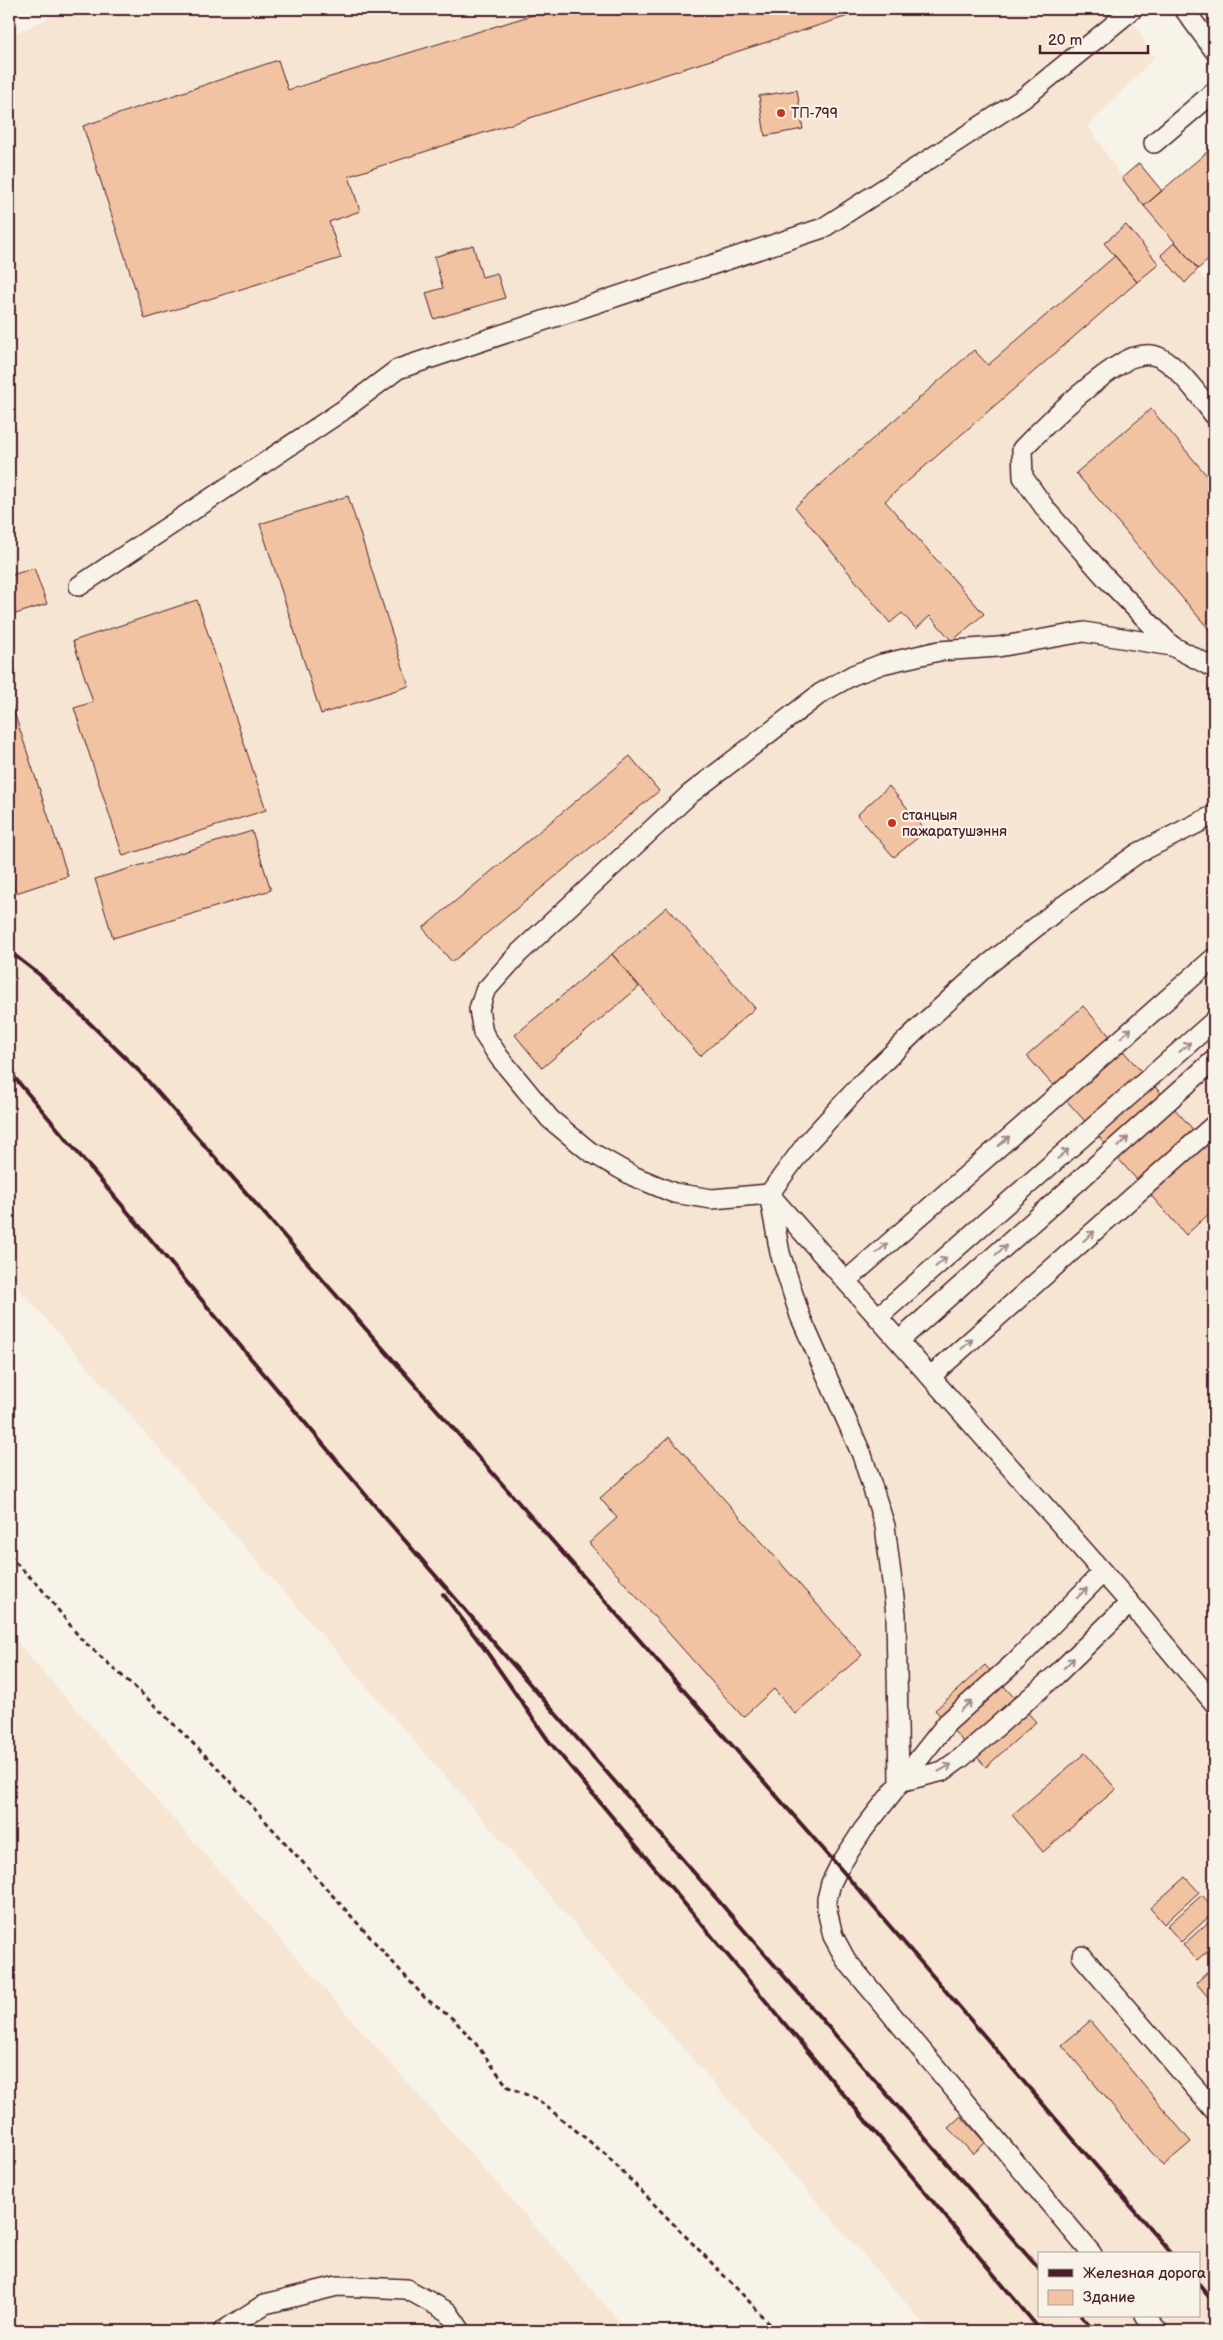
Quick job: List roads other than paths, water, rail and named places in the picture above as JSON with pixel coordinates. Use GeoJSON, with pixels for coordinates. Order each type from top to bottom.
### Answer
{"type":"FeatureCollection","features":[{"type":"Feature","properties":{"kind":"lane"},"geometry":{"type":"LineString","coordinates":[[79,586],[342,411],[398,369],[823,228],[1024,98],[1133,9]]}},
{"type":"Feature","properties":{"kind":"lane"},"geometry":{"type":"LineString","coordinates":[[1184,9],[1214,50]]}},
{"type":"Feature","properties":{"kind":"lane"},"geometry":{"type":"LineString","coordinates":[[1154,143],[1214,92]]}},
{"type":"Feature","properties":{"kind":"lane"},"geometry":{"type":"LineString","coordinates":[[1214,414],[1172,365],[1152,355],[1127,359],[1042,429],[1022,449],[1023,477],[1048,511],[1105,577],[1172,646],[1214,668]]}},
{"type":"Feature","properties":{"kind":"lane"},"geometry":{"type":"LineString","coordinates":[[769,1194],[712,1199],[674,1193],[633,1176],[589,1150],[550,1119],[499,1057],[484,1033],[479,1009],[485,991],[518,953],[690,794],[821,692],[853,674],[882,664],[939,651],[998,647],[1084,632],[1172,646]]}},
{"type":"Feature","properties":{"kind":"lane"},"geometry":{"type":"LineString","coordinates":[[899,1782],[896,1614],[885,1526],[862,1455],[800,1316],[780,1253],[769,1194],[807,1143],[864,1081],[989,964],[1060,908],[1138,853],[1214,815]]}},
{"type":"Feature","properties":{"kind":"lane"},"geometry":{"type":"LineString","coordinates":[[846,1280],[1214,958]]}},
{"type":"Feature","properties":{"kind":"lane"},"geometry":{"type":"LineString","coordinates":[[878,1317],[1214,1021]]}},
{"type":"Feature","properties":{"kind":"lane"},"geometry":{"type":"LineString","coordinates":[[900,1340],[1214,1060]]}},
{"type":"Feature","properties":{"kind":"lane"},"geometry":{"type":"LineString","coordinates":[[931,1376],[1214,1125]]}},
{"type":"Feature","properties":{"kind":"lane"},"geometry":{"type":"LineString","coordinates":[[769,1194],[900,1340],[1130,1603],[1214,1703]]}},
{"type":"Feature","properties":{"kind":"lane"},"geometry":{"type":"LineString","coordinates":[[1090,2252],[846,1960],[833,1936],[827,1910],[831,1882],[863,1830],[947,1723],[1016,1660],[1102,1573]]}},
{"type":"Feature","properties":{"kind":"lane"},"geometry":{"type":"LineString","coordinates":[[899,1782],[943,1770],[961,1758],[1056,1675],[1130,1603]]}},
{"type":"Feature","properties":{"kind":"lane"},"geometry":{"type":"LineString","coordinates":[[1082,1956],[1214,2110]]}},
{"type":"Feature","properties":{"kind":"lane"},"geometry":{"type":"LineString","coordinates":[[223,2331],[265,2304],[337,2286],[407,2289],[448,2312],[461,2331]]}},
{"type":"Feature","properties":{"kind":"lane"},"geometry":{"type":"LineString","coordinates":[[1147,2318],[1158,2331]]}},
{"type":"Feature","properties":{"kind":"railway"},"geometry":{"type":"LineString","coordinates":[[9,951],[40,975],[139,1071],[839,1867],[1170,2252]]}},
{"type":"Feature","properties":{"kind":"railway"},"geometry":{"type":"LineString","coordinates":[[9,1071],[381,1513],[1038,2268]]}},
{"type":"Feature","properties":{"kind":"railway"},"geometry":{"type":"LineString","coordinates":[[443,1594],[484,1648],[548,1740],[1041,2331]]}},
{"type":"Feature","properties":{"kind":"railway"},"geometry":{"type":"LineString","coordinates":[[1200,2286],[1214,2303]]}},
{"type":"Feature","properties":{"kind":"railway"},"geometry":{"type":"LineString","coordinates":[[1083,2318],[1094,2331]]}},
{"type":"Feature","properties":{"kind":"place","name":"ТП-799"},"geometry":{"type":"Point","coordinates":[781,113]}},
{"type":"Feature","properties":{"kind":"place","name":"станцыя пажаратушэння"},"geometry":{"type":"Point","coordinates":[892,823]}}]}
